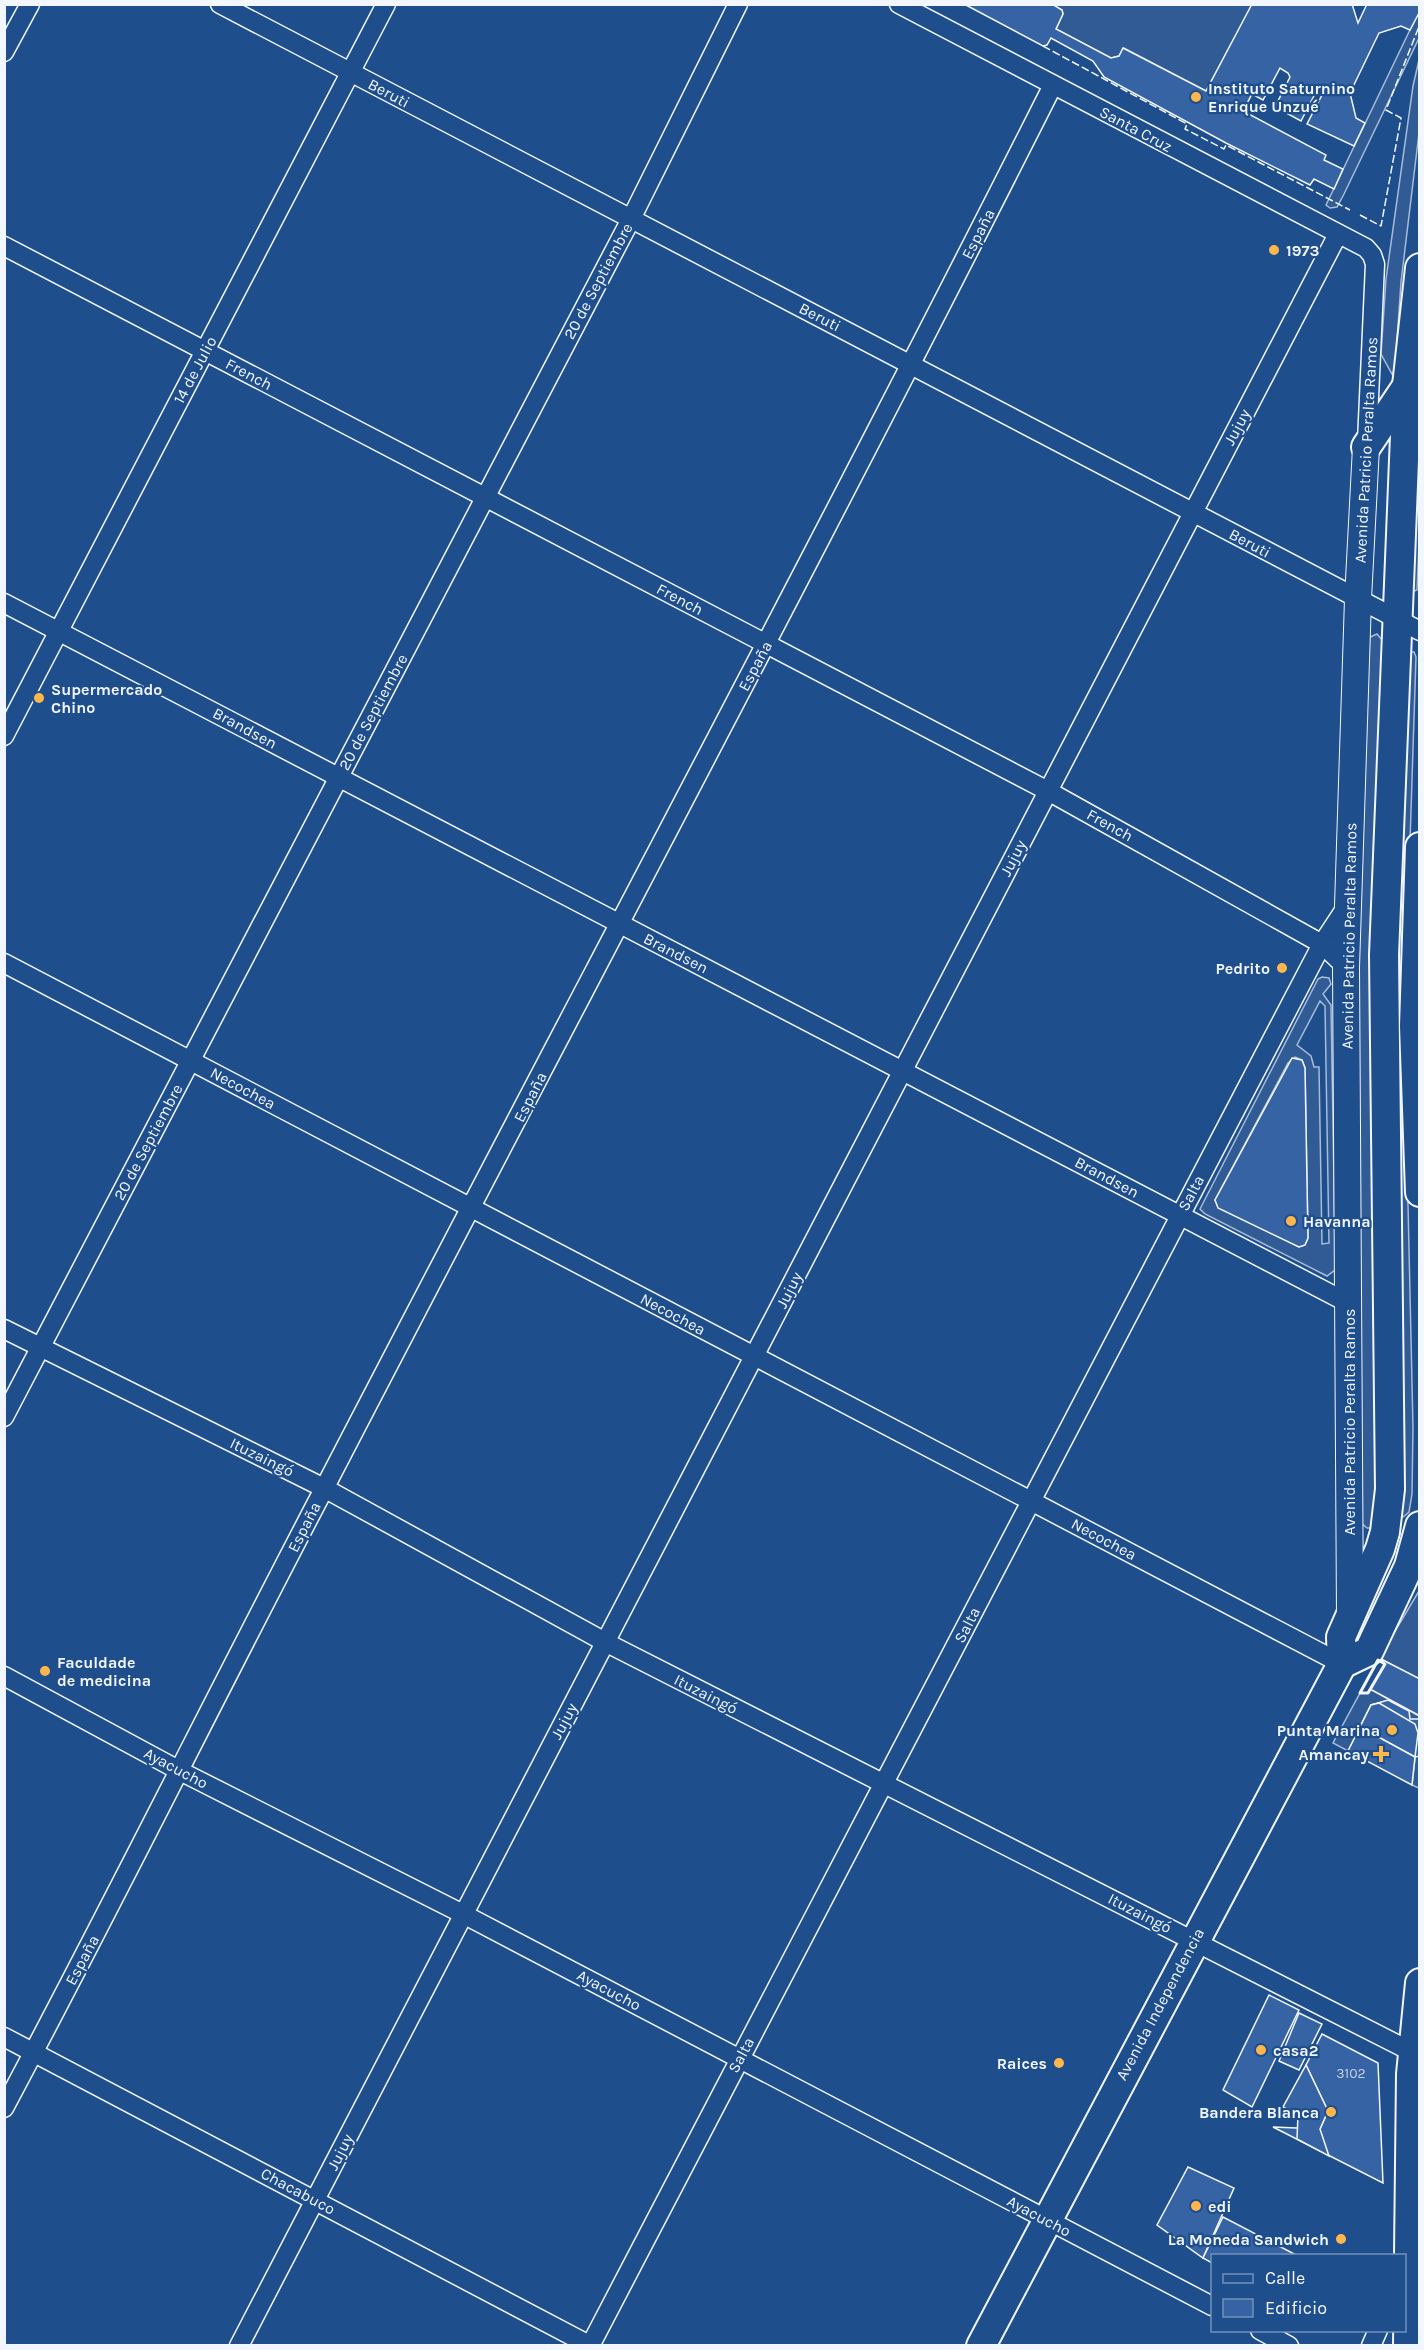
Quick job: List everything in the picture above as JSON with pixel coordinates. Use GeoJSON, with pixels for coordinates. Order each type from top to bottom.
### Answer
{"type":"FeatureCollection","features":[{"type":"Feature","properties":{"kind":"main road","name":"Avenida Patricio Peralta Ramos"},"geometry":{"type":"LineString","coordinates":[[1342,1664],[1341,1637],[1380,1549],[1389,1510],[1383,986],[1408,625],[1407,386],[1419,268]]}},
{"type":"Feature","properties":{"kind":"main road"},"geometry":{"type":"LineString","coordinates":[[1366,447],[1407,386]]}},
{"type":"Feature","properties":{"kind":"main road","name":"Avenida Patricio Peralta Ramos"},"geometry":{"type":"LineString","coordinates":[[1350,1617],[1346,967],[1358,599],[1366,447]]}},
{"type":"Feature","properties":{"kind":"main road"},"geometry":{"type":"LineString","coordinates":[[1419,847],[1414,1026],[1419,1192]]}},
{"type":"Feature","properties":{"kind":"main road"},"geometry":{"type":"LineString","coordinates":[[1342,1664],[1369,1651],[1409,1566],[1419,1526]]}},
{"type":"Feature","properties":{"kind":"main road"},"geometry":{"type":"LineString","coordinates":[[1397,1593],[1419,1567]]}},
{"type":"Feature","properties":{"kind":"main road","name":"Avenida Independencia"},"geometry":{"type":"LineString","coordinates":[[981,2346],[1342,1664]]}},
{"type":"Feature","properties":{"kind":"main road"},"geometry":{"type":"LineString","coordinates":[[1408,2346],[1407,2274],[1412,2052],[1419,1983]]}},
{"type":"Feature","properties":{"kind":"street"},"geometry":{"type":"LineString","coordinates":[[4,52],[30,4]]}},
{"type":"Feature","properties":{"kind":"street","name":"Beruti"},"geometry":{"type":"LineString","coordinates":[[220,4],[1408,625]]}},
{"type":"Feature","properties":{"kind":"street","name":"14 de Julio"},"geometry":{"type":"LineString","coordinates":[[4,736],[386,4]]}},
{"type":"Feature","properties":{"kind":"street","name":"20 de Septiembre"},"geometry":{"type":"LineString","coordinates":[[4,1417],[631,219],[738,4]]}},
{"type":"Feature","properties":{"kind":"street","name":"Santa Cruz"},"geometry":{"type":"LineString","coordinates":[[899,4],[1366,248],[1372,255]]}},
{"type":"Feature","properties":{"kind":"street","name":"España"},"geometry":{"type":"LineString","coordinates":[[4,2108],[180,1771],[324,1488],[912,364],[1053,85]]}},
{"type":"Feature","properties":{"kind":"street","name":"Jujuy"},"geometry":{"type":"LineString","coordinates":[[239,2346],[1338,234]]}},
{"type":"Feature","properties":{"kind":"street","name":"French"},"geometry":{"type":"LineString","coordinates":[[4,246],[1048,791],[1322,944],[1346,967]]}},
{"type":"Feature","properties":{"kind":"street","name":"Avenida Patricio Peralta Ramos"},"geometry":{"type":"LineString","coordinates":[[1366,447],[1375,264],[1372,255]]}},
{"type":"Feature","properties":{"kind":"street","name":"Brandsen"},"geometry":{"type":"LineString","coordinates":[[4,603],[1348,1303]]}},
{"type":"Feature","properties":{"kind":"street","name":"Salta"},"geometry":{"type":"LineString","coordinates":[[590,2345],[884,1785],[1179,1215],[1322,944],[1347,906]]}},
{"type":"Feature","properties":{"kind":"street","name":"Necochea"},"geometry":{"type":"LineString","coordinates":[[4,963],[1342,1664]]}},
{"type":"Feature","properties":{"kind":"street","name":"Ituzaingó"},"geometry":{"type":"LineString","coordinates":[[4,1329],[324,1488],[605,1642],[1412,2052]]}},
{"type":"Feature","properties":{"kind":"street","name":"Ayacucho"},"geometry":{"type":"LineString","coordinates":[[4,1676],[180,1771],[463,1914],[1211,2305]]}},
{"type":"Feature","properties":{"kind":"street","name":"Chacabuco"},"geometry":{"type":"LineString","coordinates":[[4,2037],[590,2345]]}},
{"type":"Feature","properties":{"kind":"street"},"geometry":{"type":"LineString","coordinates":[[1262,2332],[1289,2346]]}},
{"type":"Feature","properties":{"kind":"street"},"geometry":{"type":"LineString","coordinates":[[1371,2346],[1378,2332]]}},
{"type":"Feature","properties":{"kind":"shaded area"},"geometry":{"type":"Polygon","coordinates":[[[1052,5],[1252,5],[1206,91],[1124,48],[1119,56],[1111,58],[1056,29],[1063,14],[1062,10],[1052,5]]]}},
{"type":"Feature","properties":{"kind":"shaded area"},"geometry":{"type":"Polygon","coordinates":[[[1419,11],[1419,38],[1344,194],[1337,207],[1330,208],[1326,205],[1419,11]]]}},
{"type":"Feature","properties":{"kind":"shaded area"},"geometry":{"type":"Polygon","coordinates":[[[1419,60],[1419,133],[1401,282],[1395,370],[1392,374],[1381,354],[1386,279],[1413,86],[1419,60]]]}},
{"type":"Feature","properties":{"kind":"shaded area"},"geometry":{"type":"Polygon","coordinates":[[[1419,371],[1419,544],[1417,590],[1412,592],[1419,371]]]}},
{"type":"Feature","properties":{"kind":"shaded area"},"geometry":{"type":"Polygon","coordinates":[[[1377,634],[1383,641],[1379,1489],[1373,1528],[1367,1528],[1360,1522],[1355,960],[1368,638],[1377,634]]]}},
{"type":"Feature","properties":{"kind":"shaded area"},"geometry":{"type":"Polygon","coordinates":[[[1409,652],[1414,652],[1416,657],[1404,1026],[1413,1427],[1412,1494],[1409,1512],[1403,1517],[1401,1515],[1394,1026],[1409,652]]]}},
{"type":"Feature","properties":{"kind":"shaded area"},"geometry":{"type":"Polygon","coordinates":[[[1329,978],[1331,984],[1323,994],[1331,1005],[1335,1270],[1327,1276],[1205,1214],[1200,1209],[1318,979],[1329,978]],[[1320,1001],[1297,1045],[1311,1056],[1314,1067],[1319,1067],[1322,1244],[1329,1243],[1325,1006],[1320,1001]],[[1295,1057],[1288,1063],[1215,1200],[1219,1208],[1299,1247],[1305,1245],[1308,1238],[1305,1068],[1302,1060],[1295,1057]]]}},
{"type":"Feature","properties":{"kind":"shaded area"},"geometry":{"type":"Polygon","coordinates":[[[1419,1591],[1419,1679],[1379,1658],[1419,1591]]]}},
{"type":"Feature","properties":{"kind":"shaded area"},"geometry":{"type":"Polygon","coordinates":[[[1370,1689],[1419,1716],[1419,1788],[1412,1785],[1418,1733],[1371,1705],[1348,1751],[1333,1743],[1360,1693],[1368,1693],[1370,1689]]]}},
{"type":"Feature","properties":{"kind":"building","name":"Instituto Saturnino Enrique Unzué"},"geometry":{"type":"Polygon","coordinates":[[[964,4],[1052,4],[1062,10],[1063,14],[1056,29],[1111,58],[1119,56],[1123,48],[1206,91],[1252,4],[1352,4],[1358,23],[1367,4],[1420,4],[1420,11],[1410,30],[1401,26],[1379,33],[1350,93],[1356,118],[1365,123],[1354,146],[1307,124],[1323,93],[1317,90],[1301,121],[1275,107],[1290,77],[1280,68],[1263,100],[1252,94],[1243,111],[1326,155],[1324,160],[1343,169],[1334,189],[1314,179],[1310,185],[1226,143],[1104,77],[1093,61],[1051,38],[1047,45],[1043,46],[964,4]]]}},
{"type":"Feature","properties":{"kind":"building"},"geometry":{"type":"Polygon","coordinates":[[[1292,1058],[1302,1060],[1305,1068],[1308,1238],[1305,1245],[1299,1247],[1218,1208],[1215,1200],[1292,1058]]]}},
{"type":"Feature","properties":{"kind":"building"},"geometry":{"type":"Polygon","coordinates":[[[1379,1658],[1420,1679],[1420,1716],[1370,1689],[1385,1664],[1379,1658]]]}},
{"type":"Feature","properties":{"kind":"building","name":"Punta Marina"},"geometry":{"type":"Polygon","coordinates":[[[1388,1700],[1409,1711],[1410,1719],[1420,1719],[1420,1756],[1415,1757],[1360,1727],[1371,1705],[1388,1700]]]}},
{"type":"Feature","properties":{"kind":"building","name":"Punta Marina"},"geometry":{"type":"Polygon","coordinates":[[[1379,1703],[1415,1724],[1418,1733],[1415,1757],[1360,1727],[1371,1705],[1379,1703]]]}},
{"type":"Feature","properties":{"kind":"building","name":"Amancay"},"geometry":{"type":"Polygon","coordinates":[[[1360,1727],[1415,1757],[1412,1785],[1348,1751],[1360,1727]]]}},
{"type":"Feature","properties":{"kind":"building","name":"casa2"},"geometry":{"type":"Polygon","coordinates":[[[1269,1995],[1299,2010],[1252,2107],[1223,2090],[1269,1995]]]}},
{"type":"Feature","properties":{"kind":"building"},"geometry":{"type":"Polygon","coordinates":[[[1299,2013],[1322,2024],[1299,2070],[1279,2061],[1299,2013]]]}},
{"type":"Feature","properties":{"kind":"building"},"geometry":{"type":"Polygon","coordinates":[[[1322,2034],[1378,2063],[1383,2183],[1273,2127],[1320,2129],[1328,2111],[1306,2065],[1322,2034]]]}},
{"type":"Feature","properties":{"kind":"building"},"geometry":{"type":"Polygon","coordinates":[[[1306,2065],[1328,2111],[1320,2129],[1329,2156],[1297,2139],[1298,2115],[1283,2107],[1306,2065]]]}},
{"type":"Feature","properties":{"kind":"building","name":"edi"},"geometry":{"type":"Polygon","coordinates":[[[1188,2167],[1234,2188],[1203,2258],[1157,2225],[1188,2167]]]}},
{"type":"Feature","properties":{"kind":"building"},"geometry":{"type":"Polygon","coordinates":[[[1223,2217],[1294,2254],[1211,2254],[1211,2262],[1203,2258],[1223,2217]]]}},
{"type":"Feature","properties":{"kind":"fence"},"geometry":{"type":"LineString","coordinates":[[1360,215],[1381,226],[1401,118],[1386,110],[1420,24]]}},
{"type":"Feature","properties":{"kind":"fence"},"geometry":{"type":"LineString","coordinates":[[1043,46],[1187,124],[1185,129],[1224,149],[1226,145],[1350,210]]}},
{"type":"Feature","properties":{"kind":"wall"},"geometry":{"type":"LineString","coordinates":[[1378,1660],[1385,1664],[1368,1693],[1360,1693],[1378,1660]]}},
{"type":"Feature","properties":{"kind":"place","name":"Instituto Saturnino Enrique Unzué"},"geometry":{"type":"Point","coordinates":[1196,97]}},
{"type":"Feature","properties":{"kind":"place","name":"1973"},"geometry":{"type":"Point","coordinates":[1274,250]}},
{"type":"Feature","properties":{"kind":"place","name":"Supermercado Chino"},"geometry":{"type":"Point","coordinates":[39,698]}},
{"type":"Feature","properties":{"kind":"place","name":"Pedrito"},"geometry":{"type":"Point","coordinates":[1282,968]}},
{"type":"Feature","properties":{"kind":"place","name":"Havanna"},"geometry":{"type":"Point","coordinates":[1291,1221]}},
{"type":"Feature","properties":{"kind":"place","name":"Faculdade de medicina"},"geometry":{"type":"Point","coordinates":[45,1671]}},
{"type":"Feature","properties":{"kind":"place","name":"Punta Marina"},"geometry":{"type":"Point","coordinates":[1392,1730]}},
{"type":"Feature","properties":{"kind":"place","name":"Amancay"},"geometry":{"type":"Point","coordinates":[1381,1754]}},
{"type":"Feature","properties":{"kind":"place","name":"casa2"},"geometry":{"type":"Point","coordinates":[1261,2050]}},
{"type":"Feature","properties":{"kind":"place","name":"Raices"},"geometry":{"type":"Point","coordinates":[1059,2063]}},
{"type":"Feature","properties":{"kind":"place","name":"Bandera Blanca"},"geometry":{"type":"Point","coordinates":[1331,2112]}},
{"type":"Feature","properties":{"kind":"place","name":"edi"},"geometry":{"type":"Point","coordinates":[1196,2206]}},
{"type":"Feature","properties":{"kind":"place","name":"La Moneda Sandwich"},"geometry":{"type":"Point","coordinates":[1341,2239]}}]}
